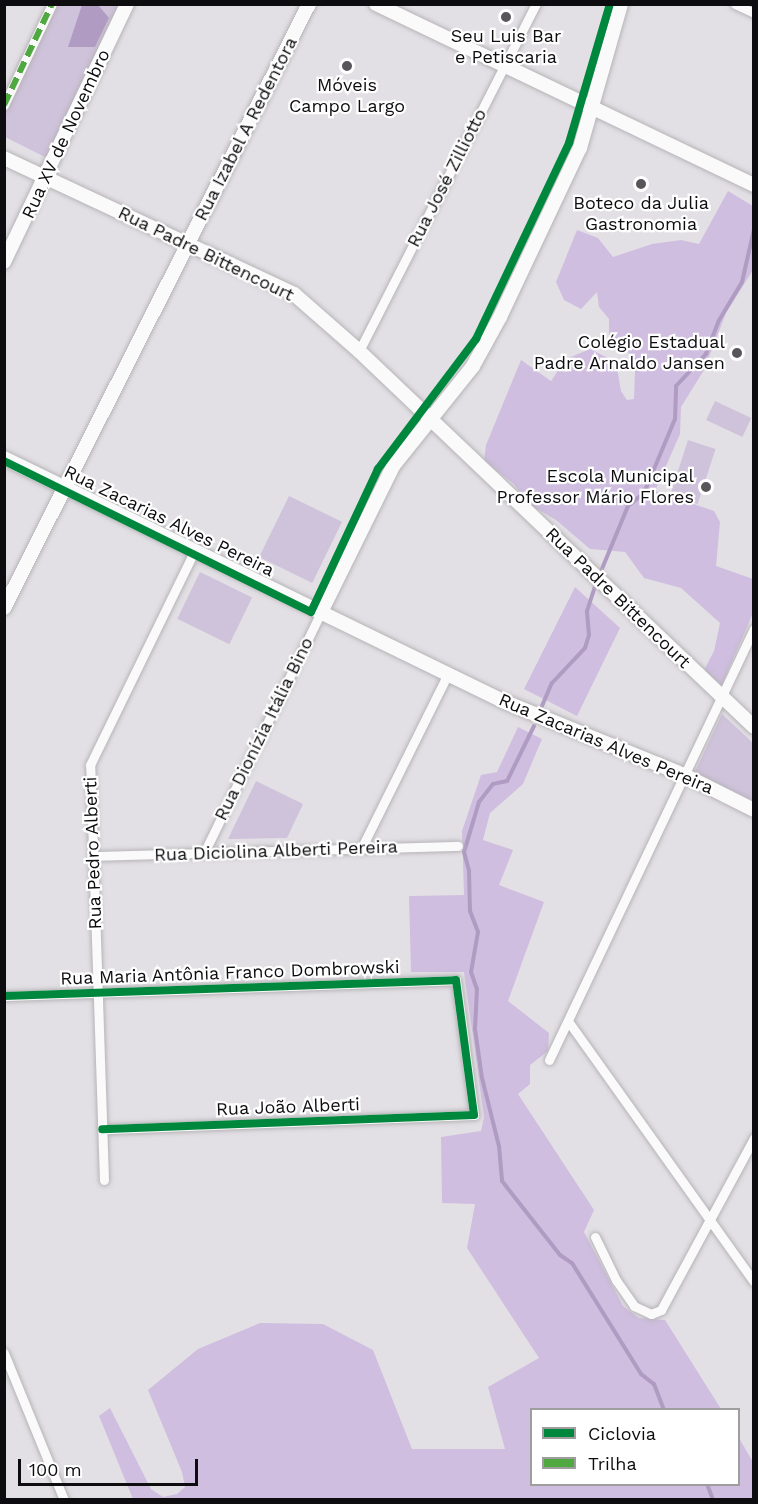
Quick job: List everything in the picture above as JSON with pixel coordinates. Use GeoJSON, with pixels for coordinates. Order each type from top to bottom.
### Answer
{"type":"FeatureCollection","features":[{"type":"Feature","properties":{"kind":"main road","name":"Rua XV de Novembro"},"geometry":{"type":"LineString","coordinates":[[4,262],[127,4]]}},
{"type":"Feature","properties":{"kind":"main road","name":"Rua Izabel A Redentora"},"geometry":{"type":"LineString","coordinates":[[4,608],[309,4]]}},
{"type":"Feature","properties":{"kind":"main road"},"geometry":{"type":"LineString","coordinates":[[376,4],[753,185]]}},
{"type":"Feature","properties":{"kind":"main road","name":"Rua Dionízia Itália Bino"},"geometry":{"type":"LineString","coordinates":[[321,612],[384,482],[486,344],[569,174],[593,108],[621,4]]}},
{"type":"Feature","properties":{"kind":"main road","name":"Rua Padre Bittencourt"},"geometry":{"type":"LineString","coordinates":[[4,158],[294,294],[359,351],[753,727]]}},
{"type":"Feature","properties":{"kind":"main road","name":"Rua Zacarias Alves Pereira"},"geometry":{"type":"LineString","coordinates":[[4,458],[523,710],[684,776],[753,810]]}},
{"type":"Feature","properties":{"kind":"street"},"geometry":{"type":"LineString","coordinates":[[4,105],[52,4]]}},
{"type":"Feature","properties":{"kind":"street","name":"Rua José Zilliotto"},"geometry":{"type":"LineString","coordinates":[[359,351],[536,4]]}},
{"type":"Feature","properties":{"kind":"street"},"geometry":{"type":"LineString","coordinates":[[735,4],[753,14]]}},
{"type":"Feature","properties":{"kind":"street","name":"Rua Pedro Alberti"},"geometry":{"type":"LineString","coordinates":[[104,1180],[90,765],[195,550]]}},
{"type":"Feature","properties":{"kind":"street","name":"Rua Dionízia Itália Bino"},"geometry":{"type":"LineString","coordinates":[[204,853],[321,612]]}},
{"type":"Feature","properties":{"kind":"street"},"geometry":{"type":"LineString","coordinates":[[549,1060],[753,629]]}},
{"type":"Feature","properties":{"kind":"street"},"geometry":{"type":"LineString","coordinates":[[361,849],[448,674]]}},
{"type":"Feature","properties":{"kind":"street","name":"Rua Diciolina Alberti Pereira"},"geometry":{"type":"LineString","coordinates":[[93,856],[458,846]]}},
{"type":"Feature","properties":{"kind":"street","name":"Rua Maria Antônia Franco Dombrowski"},"geometry":{"type":"LineString","coordinates":[[4,996],[456,980],[474,1116]]}},
{"type":"Feature","properties":{"kind":"street"},"geometry":{"type":"LineString","coordinates":[[568,1021],[753,1282]]}},
{"type":"Feature","properties":{"kind":"street","name":"Rua João Alberti"},"geometry":{"type":"LineString","coordinates":[[102,1128],[474,1116]]}},
{"type":"Feature","properties":{"kind":"street"},"geometry":{"type":"LineString","coordinates":[[596,1237],[616,1280],[634,1306],[651,1314],[661,1310],[753,1138]]}},
{"type":"Feature","properties":{"kind":"street"},"geometry":{"type":"LineString","coordinates":[[4,1353],[64,1500]]}},
{"type":"Feature","properties":{"kind":"shaded area"},"geometry":{"type":"Polygon","coordinates":[[[55,5],[124,5],[51,160],[5,137],[5,110],[55,5]]]}},
{"type":"Feature","properties":{"kind":"shaded area"},"geometry":{"type":"Polygon","coordinates":[[[82,5],[98,5],[109,18],[95,47],[68,47],[82,5]]]}},
{"type":"Feature","properties":{"kind":"shaded area"},"geometry":{"type":"Polygon","coordinates":[[[728,191],[753,206],[753,270],[726,313],[704,370],[681,407],[680,434],[655,491],[714,511],[720,522],[716,566],[753,579],[753,613],[721,687],[701,676],[714,651],[720,623],[681,588],[644,578],[625,552],[590,549],[556,520],[527,503],[514,484],[484,461],[486,445],[521,360],[551,381],[566,359],[590,349],[616,362],[621,391],[627,400],[634,399],[635,372],[625,343],[609,336],[609,319],[599,307],[597,292],[581,309],[564,300],[556,282],[577,230],[598,238],[613,257],[652,244],[681,240],[699,244],[728,191]]]}},
{"type":"Feature","properties":{"kind":"shaded area"},"geometry":{"type":"Polygon","coordinates":[[[715,401],[751,418],[742,437],[706,420],[715,401]]]}},
{"type":"Feature","properties":{"kind":"shaded area"},"geometry":{"type":"Polygon","coordinates":[[[688,440],[716,449],[698,504],[670,495],[688,440]]]}},
{"type":"Feature","properties":{"kind":"shaded area"},"geometry":{"type":"Polygon","coordinates":[[[289,496],[342,522],[312,583],[259,557],[289,496]]]}},
{"type":"Feature","properties":{"kind":"shaded area"},"geometry":{"type":"Polygon","coordinates":[[[200,572],[252,597],[229,644],[177,619],[200,572]]]}},
{"type":"Feature","properties":{"kind":"shaded area"},"geometry":{"type":"Polygon","coordinates":[[[575,587],[620,628],[577,716],[524,689],[575,587]]]}},
{"type":"Feature","properties":{"kind":"shaded area"},"geometry":{"type":"Polygon","coordinates":[[[722,714],[753,743],[753,802],[694,774],[722,714]]]}},
{"type":"Feature","properties":{"kind":"shaded area"},"geometry":{"type":"Polygon","coordinates":[[[518,727],[542,739],[523,784],[490,813],[483,840],[513,850],[499,885],[544,902],[508,1001],[549,1033],[548,1051],[530,1065],[530,1084],[518,1094],[594,1210],[584,1232],[623,1306],[639,1318],[665,1320],[720,1408],[530,1408],[530,1486],[740,1486],[740,1440],[753,1462],[753,1499],[133,1499],[99,1416],[110,1408],[151,1489],[163,1497],[177,1494],[185,1487],[182,1472],[148,1390],[198,1349],[260,1323],[323,1324],[373,1350],[412,1449],[505,1449],[488,1387],[539,1358],[467,1248],[475,1204],[442,1203],[441,1137],[481,1131],[484,1117],[464,972],[411,972],[409,896],[464,895],[462,831],[481,775],[497,772],[518,727]]]}},
{"type":"Feature","properties":{"kind":"shaded area"},"geometry":{"type":"Polygon","coordinates":[[[256,781],[303,804],[287,838],[228,839],[256,781]]]}},
{"type":"Feature","properties":{"kind":"waterway"},"geometry":{"type":"LineString","coordinates":[[599,576],[628,506],[644,493],[675,419],[676,386],[706,354],[718,322],[742,282],[754,229]]}},
{"type":"Feature","properties":{"kind":"waterway"},"geometry":{"type":"LineString","coordinates":[[542,706],[552,683],[585,648],[589,635],[587,611],[596,583]]}},
{"type":"Feature","properties":{"kind":"waterway"},"geometry":{"type":"LineString","coordinates":[[534,726],[507,781],[493,784],[479,802],[464,852],[469,871],[470,911],[478,932],[471,972],[477,989],[475,1029],[482,1078],[499,1146],[502,1181],[560,1255],[572,1263],[641,1374],[654,1384],[663,1408]]}},
{"type":"Feature","properties":{"kind":"waterway"},"geometry":{"type":"LineString","coordinates":[[708,1486],[713,1500]]}},
{"type":"Feature","properties":{"kind":"marked path"},"geometry":{"type":"LineString","coordinates":[[4,105],[52,4]]}},
{"type":"Feature","properties":{"kind":"cycle path"},"geometry":{"type":"LineString","coordinates":[[4,461],[311,612],[378,469],[476,339],[569,143],[610,4]]}},
{"type":"Feature","properties":{"kind":"cycle path"},"geometry":{"type":"LineString","coordinates":[[4,996],[456,980],[474,1115],[102,1129]]}},
{"type":"Feature","properties":{"kind":"place","name":"Seu Luis Bar e Petiscaria"},"geometry":{"type":"Point","coordinates":[506,17]}},
{"type":"Feature","properties":{"kind":"place","name":"Móveis Campo Largo"},"geometry":{"type":"Point","coordinates":[347,66]}},
{"type":"Feature","properties":{"kind":"place","name":"Boteco da Julia Gastronomia"},"geometry":{"type":"Point","coordinates":[641,184]}},
{"type":"Feature","properties":{"kind":"place","name":"Colégio Estadual Padre Arnaldo Jansen"},"geometry":{"type":"Point","coordinates":[737,353]}},
{"type":"Feature","properties":{"kind":"place","name":"Escola Municipal Professor Mário Flores"},"geometry":{"type":"Point","coordinates":[706,487]}}]}
